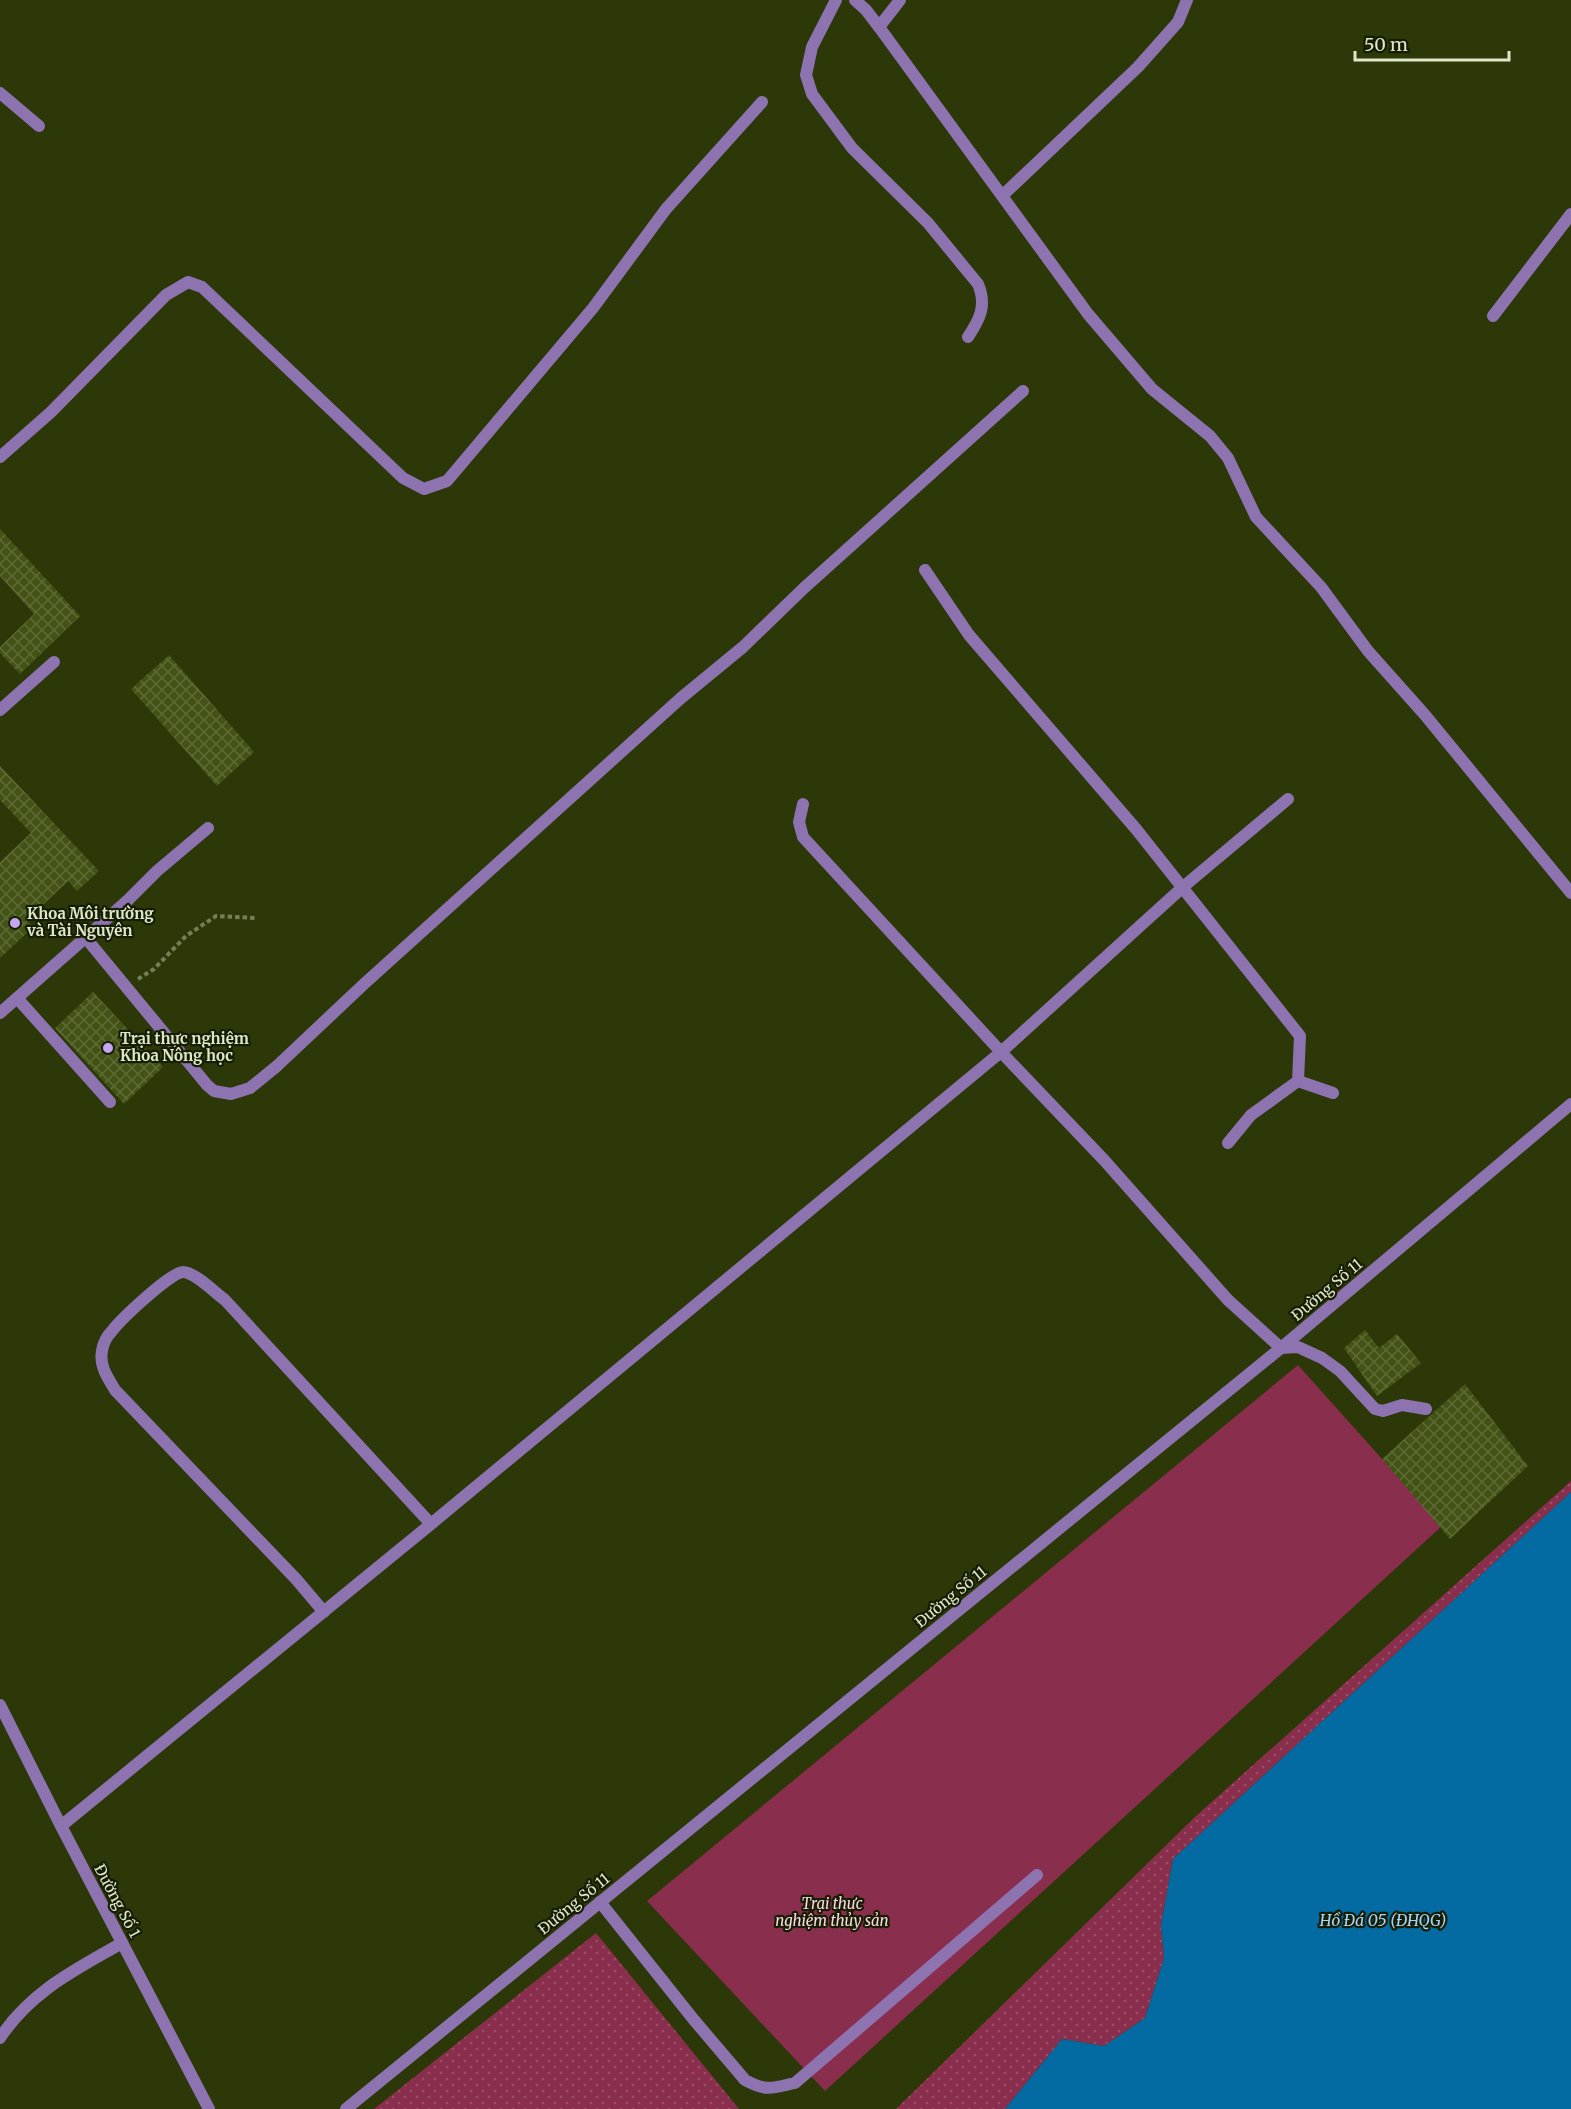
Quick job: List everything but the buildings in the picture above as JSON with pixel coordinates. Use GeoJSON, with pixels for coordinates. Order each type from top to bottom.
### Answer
{"type":"FeatureCollection","features":[{"type":"Feature","properties":{"kind":"street"},"geometry":{"type":"LineString","coordinates":[[836,0],[812,47],[806,75],[812,94],[852,148],[928,223],[978,284],[983,296],[982,310],[979,322],[968,337]]}},
{"type":"Feature","properties":{"kind":"street"},"geometry":{"type":"LineString","coordinates":[[855,0],[879,27],[1088,314],[1152,389],[1210,436],[1228,458],[1256,517],[1321,587],[1368,651],[1425,715],[1571,893]]}},
{"type":"Feature","properties":{"kind":"street"},"geometry":{"type":"LineString","coordinates":[[879,27],[900,0]]}},
{"type":"Feature","properties":{"kind":"street"},"geometry":{"type":"LineString","coordinates":[[1003,195],[1138,67],[1178,22],[1186,0]]}},
{"type":"Feature","properties":{"kind":"street"},"geometry":{"type":"LineString","coordinates":[[0,93],[39,126]]}},
{"type":"Feature","properties":{"kind":"street"},"geometry":{"type":"LineString","coordinates":[[0,457],[51,412],[166,295],[188,282],[202,287],[403,478],[424,489],[447,481],[593,308],[666,209],[762,102]]}},
{"type":"Feature","properties":{"kind":"street"},"geometry":{"type":"LineString","coordinates":[[1493,316],[1571,214]]}},
{"type":"Feature","properties":{"kind":"street"},"geometry":{"type":"LineString","coordinates":[[86,938],[214,1091],[231,1095],[250,1088],[277,1066],[364,984],[681,698],[743,647],[804,588],[1023,391]]}},
{"type":"Feature","properties":{"kind":"street"},"geometry":{"type":"LineString","coordinates":[[925,570],[969,635],[1136,829],[1300,1036],[1298,1081]]}},
{"type":"Feature","properties":{"kind":"street"},"geometry":{"type":"LineString","coordinates":[[0,710],[54,662]]}},
{"type":"Feature","properties":{"kind":"street"},"geometry":{"type":"LineString","coordinates":[[61,1826],[431,1524],[1000,1052],[1183,887],[1288,799]]}},
{"type":"Feature","properties":{"kind":"street"},"geometry":{"type":"LineString","coordinates":[[803,804],[799,822],[803,837],[1000,1052],[1104,1160],[1228,1300],[1281,1348],[1298,1347],[1322,1358],[1340,1371],[1375,1409],[1383,1411],[1402,1405],[1426,1409]]}},
{"type":"Feature","properties":{"kind":"street"},"geometry":{"type":"LineString","coordinates":[[0,1013],[208,828]]}},
{"type":"Feature","properties":{"kind":"street"},"geometry":{"type":"LineString","coordinates":[[17,998],[110,1102]]}},
{"type":"Feature","properties":{"kind":"street"},"geometry":{"type":"LineString","coordinates":[[1298,1081],[1334,1093]]}},
{"type":"Feature","properties":{"kind":"street"},"geometry":{"type":"LineString","coordinates":[[1228,1143],[1251,1115],[1298,1081]]}},
{"type":"Feature","properties":{"kind":"street","name":"Đường Số 11"},"geometry":{"type":"LineString","coordinates":[[346,2109],[1281,1348],[1571,1104]]}},
{"type":"Feature","properties":{"kind":"street"},"geometry":{"type":"LineString","coordinates":[[324,1612],[296,1579],[115,1390],[104,1369],[102,1352],[108,1336],[160,1285],[178,1273],[185,1272],[195,1276],[225,1300],[431,1524]]}},
{"type":"Feature","properties":{"kind":"street","name":"Đường Số 1"},"geometry":{"type":"LineString","coordinates":[[0,1705],[209,2109]]}},
{"type":"Feature","properties":{"kind":"street"},"geometry":{"type":"LineString","coordinates":[[600,1902],[745,2080],[769,2089],[795,2083],[1037,1875]]}},
{"type":"Feature","properties":{"kind":"street"},"geometry":{"type":"LineString","coordinates":[[0,2038],[12,2020],[53,1982],[122,1943]]}},
{"type":"Feature","properties":{"kind":"path"},"geometry":{"type":"LineString","coordinates":[[127,986],[154,969],[186,936],[216,916],[255,918]]}},
{"type":"Feature","properties":{"kind":"green space","name":"Trại thực nghiệm thủy sản"},"geometry":{"type":"Polygon","coordinates":[[[1298,1365],[1442,1526],[825,2091],[647,1901],[1298,1365]]]}},
{"type":"Feature","properties":{"kind":"green space"},"geometry":{"type":"Polygon","coordinates":[[[1571,1481],[1571,1492],[1173,1859],[1161,1925],[1164,1958],[1145,2018],[1104,2046],[1062,2039],[1005,2109],[896,2109],[1196,1816],[1571,1481]]]}},
{"type":"Feature","properties":{"kind":"green space"},"geometry":{"type":"Polygon","coordinates":[[[596,1933],[739,2109],[374,2109],[596,1933]]]}},
{"type":"Feature","properties":{"kind":"water","name":"Hồ Đá 05 (ĐHQG)"},"geometry":{"type":"Polygon","coordinates":[[[1571,1492],[1571,2109],[1005,2109],[1062,2039],[1104,2046],[1145,2018],[1164,1958],[1161,1925],[1173,1859],[1571,1492]]]}},
{"type":"Feature","properties":{"kind":"place","name":"Khoa Môi trường và Tài Nguyên"},"geometry":{"type":"Point","coordinates":[15,923]}},
{"type":"Feature","properties":{"kind":"place","name":"Trại thực nghiệm Khoa Nông học"},"geometry":{"type":"Point","coordinates":[108,1048]}}]}
